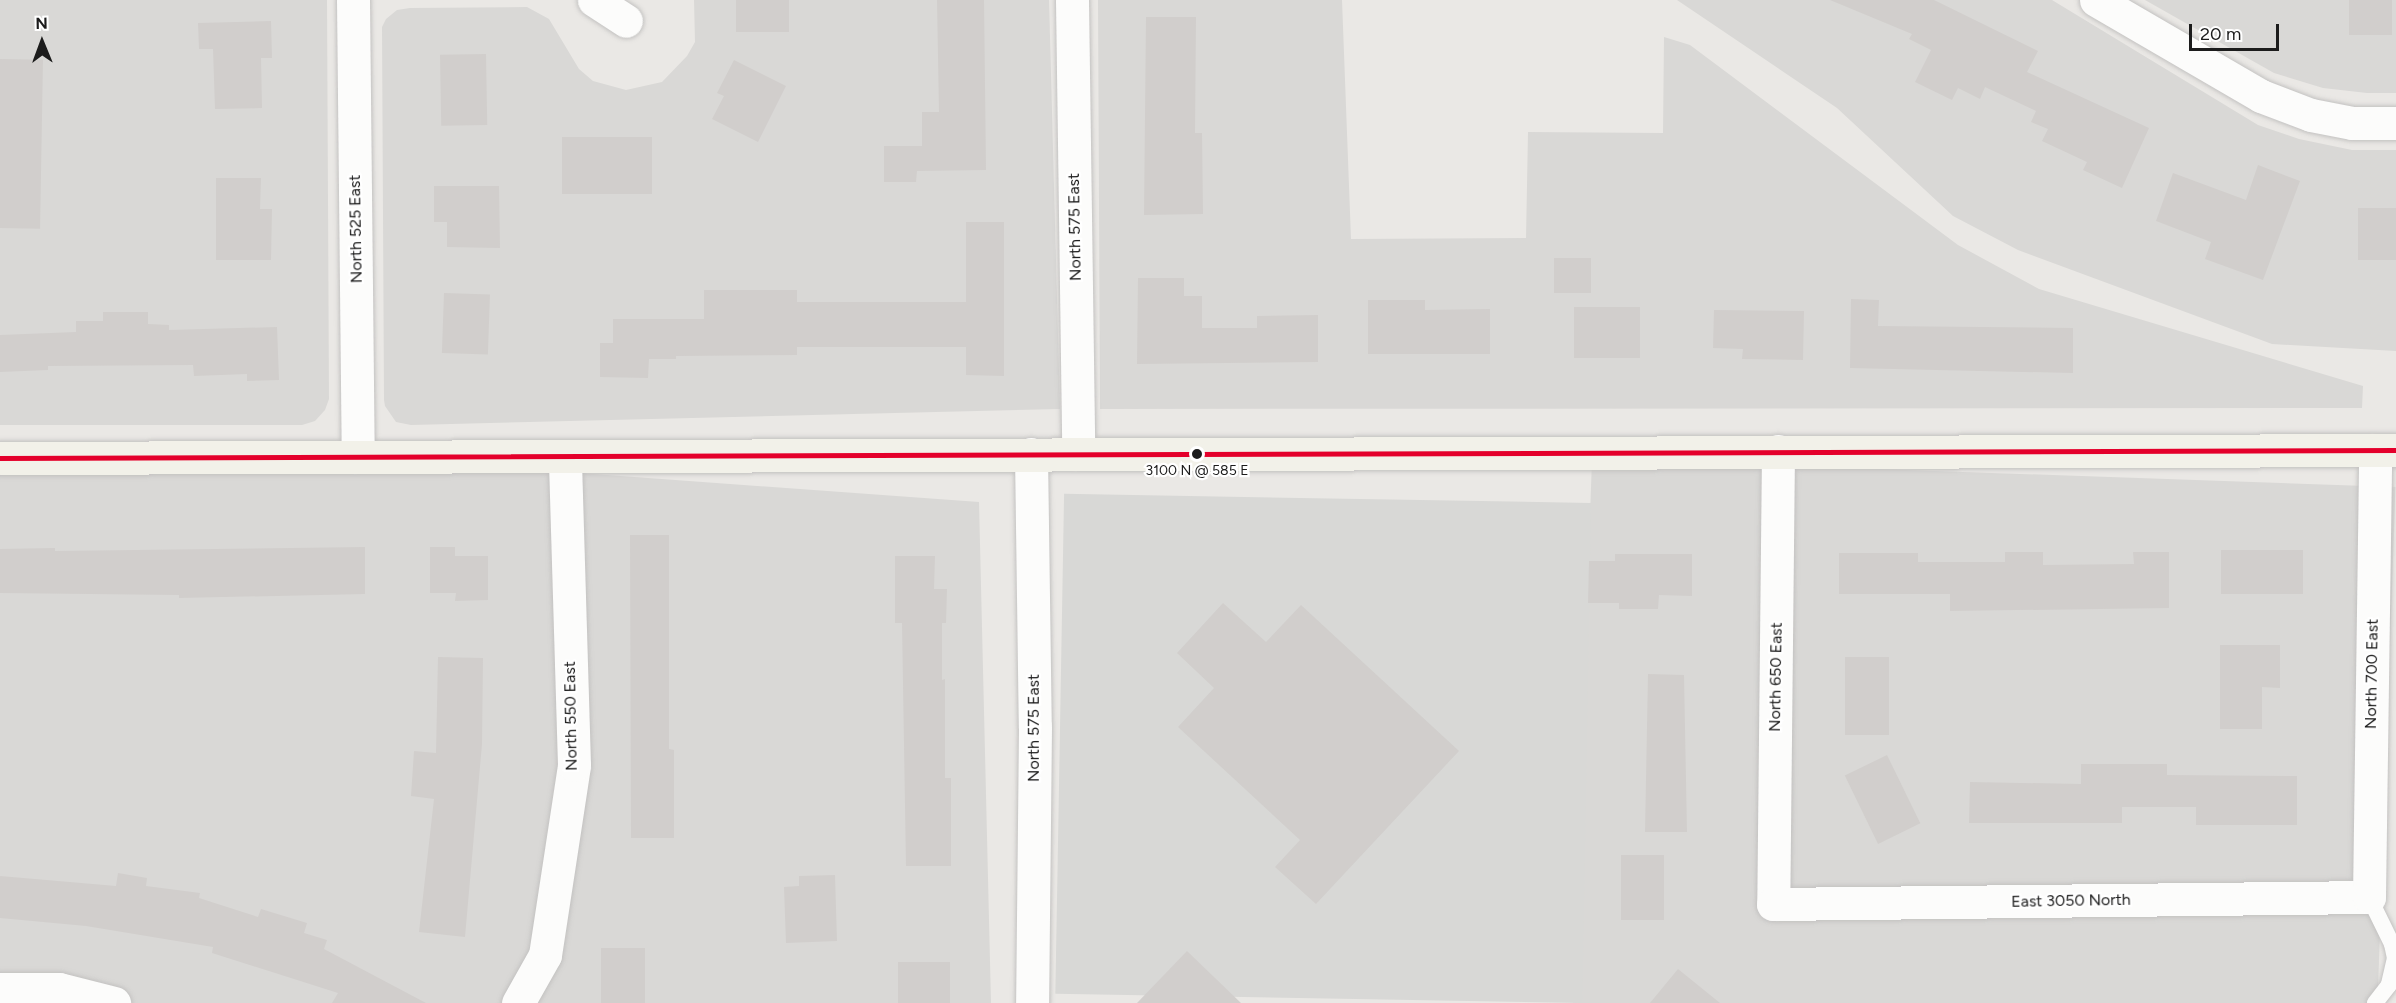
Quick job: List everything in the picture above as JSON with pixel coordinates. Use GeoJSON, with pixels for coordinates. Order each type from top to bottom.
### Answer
{"type":"FeatureCollection","features":[{"type":"Feature","properties":{"kind":"main road"},"geometry":{"type":"LineString","coordinates":[[0,458],[2385,450]]}},
{"type":"Feature","properties":{"kind":"street","name":"North 525 East"},"geometry":{"type":"LineString","coordinates":[[353,0],[358,457]]}},
{"type":"Feature","properties":{"kind":"street"},"geometry":{"type":"LineString","coordinates":[[594,0],[627,21]]}},
{"type":"Feature","properties":{"kind":"street","name":"North 575 East"},"geometry":{"type":"LineString","coordinates":[[1071,0],[1078,454]]}},
{"type":"Feature","properties":{"kind":"street"},"geometry":{"type":"LineString","coordinates":[[2096,0],[2261,96],[2311,115],[2342,121],[2396,123]]}},
{"type":"Feature","properties":{"kind":"street","name":"North 700 East"},"geometry":{"type":"LineString","coordinates":[[2369,897],[2385,450]]}},
{"type":"Feature","properties":{"kind":"street","name":"North 650 East"},"geometry":{"type":"LineString","coordinates":[[1773,904],[1778,451]]}},
{"type":"Feature","properties":{"kind":"street","name":"North 575 East"},"geometry":{"type":"LineString","coordinates":[[1031,454],[1035,727],[1032,1003]]}},
{"type":"Feature","properties":{"kind":"street","name":"North 550 East"},"geometry":{"type":"LineString","coordinates":[[518,1003],[545,955],[574,765],[565,456]]}},
{"type":"Feature","properties":{"kind":"street","name":"East 3050 North"},"geometry":{"type":"LineString","coordinates":[[1773,904],[2369,897]]}},
{"type":"Feature","properties":{"kind":"street"},"geometry":{"type":"LineString","coordinates":[[0,989],[59,989],[114,1003]]}},
{"type":"Feature","properties":{"kind":"lane"},"geometry":{"type":"LineString","coordinates":[[2369,897],[2392,944],[2395,958],[2389,985],[2375,1003]]}},
{"type":"Feature","properties":{"kind":"shaded area"},"geometry":{"type":"Polygon","coordinates":[[[0,0],[327,0],[329,399],[325,410],[315,421],[302,425],[0,425],[0,0]]]}},
{"type":"Feature","properties":{"kind":"shaded area"},"geometry":{"type":"Polygon","coordinates":[[[694,0],[1049,0],[1060,409],[411,425],[396,422],[385,406],[384,400],[382,27],[386,19],[397,10],[410,8],[527,7],[549,19],[579,69],[593,81],[626,90],[662,82],[687,56],[695,42],[694,0]]]}},
{"type":"Feature","properties":{"kind":"shaded area"},"geometry":{"type":"Polygon","coordinates":[[[1098,0],[1342,0],[1351,239],[1526,238],[1528,132],[1663,133],[1664,37],[1690,45],[1958,245],[2039,289],[2363,386],[2362,408],[1100,409],[1098,0]]]}},
{"type":"Feature","properties":{"kind":"shaded area"},"geometry":{"type":"Polygon","coordinates":[[[1677,0],[2052,0],[2258,125],[2299,139],[2352,150],[2396,150],[2396,351],[2272,344],[2018,250],[1953,216],[1837,108],[1677,0]]]}},
{"type":"Feature","properties":{"kind":"shaded area"},"geometry":{"type":"Polygon","coordinates":[[[2145,0],[2396,0],[2396,93],[2367,93],[2323,88],[2274,73],[2145,0]]]}},
{"type":"Feature","properties":{"kind":"shaded area"},"geometry":{"type":"Polygon","coordinates":[[[358,457],[979,502],[991,1003],[0,1003],[0,473],[358,457]]]}},
{"type":"Feature","properties":{"kind":"shaded area"},"geometry":{"type":"Polygon","coordinates":[[[1592,459],[2396,487],[2377,1003],[1573,1003],[1592,459]]]}},
{"type":"Feature","properties":{"kind":"shaded area"},"geometry":{"type":"Polygon","coordinates":[[[1064,494],[1591,503],[1582,1003],[1055,994],[1064,494]]]}},
{"type":"Feature","properties":{"kind":"building"},"geometry":{"type":"Polygon","coordinates":[[[736,0],[789,0],[789,32],[736,32],[736,0]]]}},
{"type":"Feature","properties":{"kind":"building"},"geometry":{"type":"Polygon","coordinates":[[[937,0],[984,0],[986,170],[917,171],[916,182],[884,182],[884,146],[922,146],[922,112],[939,112],[937,0]]]}},
{"type":"Feature","properties":{"kind":"building"},"geometry":{"type":"Polygon","coordinates":[[[1830,0],[1934,0],[2038,51],[2027,72],[2149,128],[2122,188],[2083,170],[2087,162],[2042,141],[2048,129],[2031,122],[2036,111],[1985,87],[1980,99],[1958,88],[1952,100],[1915,82],[1931,50],[1909,39],[1912,34],[1830,0]]]}},
{"type":"Feature","properties":{"kind":"building"},"geometry":{"type":"Polygon","coordinates":[[[2349,0],[2392,0],[2392,35],[2349,35],[2349,0]]]}},
{"type":"Feature","properties":{"kind":"building"},"geometry":{"type":"Polygon","coordinates":[[[1146,17],[1196,17],[1195,133],[1202,133],[1203,214],[1144,215],[1146,17]]]}},
{"type":"Feature","properties":{"kind":"building"},"geometry":{"type":"Polygon","coordinates":[[[271,21],[272,58],[261,58],[262,108],[215,109],[213,49],[199,49],[198,23],[271,21]]]}},
{"type":"Feature","properties":{"kind":"building"},"geometry":{"type":"Polygon","coordinates":[[[486,54],[487,125],[441,126],[440,55],[486,54]]]}},
{"type":"Feature","properties":{"kind":"building"},"geometry":{"type":"Polygon","coordinates":[[[0,59],[43,60],[40,229],[0,228],[0,59]]]}},
{"type":"Feature","properties":{"kind":"building"},"geometry":{"type":"Polygon","coordinates":[[[734,60],[786,86],[758,142],[712,119],[724,96],[717,93],[734,60]]]}},
{"type":"Feature","properties":{"kind":"building"},"geometry":{"type":"Polygon","coordinates":[[[562,137],[652,137],[652,194],[562,194],[562,137]]]}},
{"type":"Feature","properties":{"kind":"building"},"geometry":{"type":"Polygon","coordinates":[[[2258,165],[2300,181],[2263,280],[2205,259],[2211,242],[2156,221],[2173,173],[2246,200],[2258,165]]]}},
{"type":"Feature","properties":{"kind":"building"},"geometry":{"type":"Polygon","coordinates":[[[216,178],[261,178],[260,209],[272,209],[271,260],[216,260],[216,178]]]}},
{"type":"Feature","properties":{"kind":"building"},"geometry":{"type":"Polygon","coordinates":[[[434,186],[499,186],[500,248],[447,247],[447,222],[434,222],[434,186]]]}},
{"type":"Feature","properties":{"kind":"building"},"geometry":{"type":"Polygon","coordinates":[[[2358,208],[2396,208],[2396,260],[2358,260],[2358,208]]]}},
{"type":"Feature","properties":{"kind":"building"},"geometry":{"type":"Polygon","coordinates":[[[966,222],[1004,222],[1004,376],[966,375],[966,347],[797,347],[797,355],[676,356],[676,359],[649,359],[648,378],[600,377],[600,343],[613,343],[613,319],[704,319],[704,290],[797,290],[797,302],[966,302],[966,222]]]}},
{"type":"Feature","properties":{"kind":"building"},"geometry":{"type":"Polygon","coordinates":[[[1554,258],[1591,258],[1591,293],[1554,293],[1554,258]]]}},
{"type":"Feature","properties":{"kind":"building"},"geometry":{"type":"Polygon","coordinates":[[[1138,278],[1184,278],[1184,296],[1202,296],[1202,328],[1257,328],[1257,316],[1318,315],[1318,362],[1137,364],[1138,278]]]}},
{"type":"Feature","properties":{"kind":"building"},"geometry":{"type":"Polygon","coordinates":[[[444,293],[490,295],[488,355],[442,353],[444,293]]]}},
{"type":"Feature","properties":{"kind":"building"},"geometry":{"type":"Polygon","coordinates":[[[1851,299],[1879,300],[1878,326],[2073,328],[2073,373],[1850,368],[1851,299]]]}},
{"type":"Feature","properties":{"kind":"building"},"geometry":{"type":"Polygon","coordinates":[[[1368,300],[1425,300],[1425,310],[1490,309],[1490,354],[1368,354],[1368,300]]]}},
{"type":"Feature","properties":{"kind":"building"},"geometry":{"type":"Polygon","coordinates":[[[1574,307],[1640,307],[1640,358],[1574,358],[1574,307]]]}},
{"type":"Feature","properties":{"kind":"building"},"geometry":{"type":"Polygon","coordinates":[[[1714,310],[1804,311],[1803,360],[1742,359],[1743,349],[1713,348],[1714,310]]]}},
{"type":"Feature","properties":{"kind":"building"},"geometry":{"type":"Polygon","coordinates":[[[103,312],[148,312],[148,324],[169,325],[169,330],[277,327],[279,380],[247,381],[247,374],[194,376],[193,365],[48,366],[48,370],[0,372],[0,335],[76,332],[76,321],[103,321],[103,312]]]}},
{"type":"Feature","properties":{"kind":"building"},"geometry":{"type":"Polygon","coordinates":[[[630,535],[669,535],[669,749],[674,750],[674,838],[631,838],[630,535]]]}},
{"type":"Feature","properties":{"kind":"building"},"geometry":{"type":"Polygon","coordinates":[[[365,547],[365,594],[179,598],[179,595],[0,593],[0,549],[55,548],[55,551],[365,547]]]}},
{"type":"Feature","properties":{"kind":"building"},"geometry":{"type":"Polygon","coordinates":[[[430,547],[455,547],[455,556],[488,556],[488,600],[455,601],[456,593],[430,593],[430,547]]]}},
{"type":"Feature","properties":{"kind":"building"},"geometry":{"type":"Polygon","coordinates":[[[2221,550],[2303,550],[2303,594],[2221,594],[2221,550]]]}},
{"type":"Feature","properties":{"kind":"building"},"geometry":{"type":"Polygon","coordinates":[[[2005,552],[2043,552],[2043,565],[2134,564],[2133,552],[2169,552],[2169,608],[1950,611],[1950,594],[1839,594],[1839,553],[1918,553],[1918,562],[2005,562],[2005,552]]]}},
{"type":"Feature","properties":{"kind":"building"},"geometry":{"type":"Polygon","coordinates":[[[1615,554],[1692,554],[1692,596],[1659,595],[1658,609],[1619,609],[1619,603],[1588,603],[1589,561],[1615,561],[1615,554]]]}},
{"type":"Feature","properties":{"kind":"building"},"geometry":{"type":"Polygon","coordinates":[[[895,556],[935,556],[934,589],[947,589],[946,623],[942,623],[942,680],[945,679],[945,778],[951,778],[951,866],[906,866],[902,623],[895,623],[895,556]]]}},
{"type":"Feature","properties":{"kind":"building"},"geometry":{"type":"Polygon","coordinates":[[[1223,603],[1266,642],[1301,605],[1459,751],[1316,904],[1275,867],[1300,840],[1178,727],[1214,688],[1177,653],[1223,603]]]}},
{"type":"Feature","properties":{"kind":"building"},"geometry":{"type":"Polygon","coordinates":[[[2220,645],[2280,645],[2280,688],[2262,687],[2262,729],[2220,729],[2220,645]]]}},
{"type":"Feature","properties":{"kind":"building"},"geometry":{"type":"Polygon","coordinates":[[[438,657],[483,658],[482,744],[465,937],[419,932],[434,799],[411,796],[414,751],[436,753],[438,657]]]}},
{"type":"Feature","properties":{"kind":"building"},"geometry":{"type":"Polygon","coordinates":[[[1845,657],[1889,657],[1889,735],[1845,735],[1845,657]]]}},
{"type":"Feature","properties":{"kind":"building"},"geometry":{"type":"Polygon","coordinates":[[[1648,674],[1684,675],[1687,832],[1645,832],[1648,674]]]}},
{"type":"Feature","properties":{"kind":"building"},"geometry":{"type":"Polygon","coordinates":[[[1887,755],[1920,823],[1878,844],[1845,776],[1887,755]]]}},
{"type":"Feature","properties":{"kind":"building"},"geometry":{"type":"Polygon","coordinates":[[[2081,764],[2167,764],[2167,775],[2297,776],[2297,825],[2196,825],[2196,807],[2122,807],[2122,823],[1969,823],[1970,782],[2081,784],[2081,764]]]}},
{"type":"Feature","properties":{"kind":"building"},"geometry":{"type":"Polygon","coordinates":[[[1621,855],[1664,855],[1664,920],[1621,920],[1621,855]]]}},
{"type":"Feature","properties":{"kind":"building"},"geometry":{"type":"Polygon","coordinates":[[[118,873],[147,878],[146,886],[200,893],[199,898],[258,917],[261,909],[307,923],[304,933],[327,940],[324,949],[426,1003],[332,1003],[338,993],[212,953],[213,947],[86,926],[0,918],[0,876],[116,886],[118,873]]]}},
{"type":"Feature","properties":{"kind":"building"},"geometry":{"type":"Polygon","coordinates":[[[835,875],[837,941],[786,943],[784,887],[799,886],[799,876],[835,875]]]}},
{"type":"Feature","properties":{"kind":"building"},"geometry":{"type":"Polygon","coordinates":[[[601,948],[645,948],[645,1003],[601,1003],[601,948]]]}},
{"type":"Feature","properties":{"kind":"building"},"geometry":{"type":"Polygon","coordinates":[[[1187,951],[1241,1003],[1137,1003],[1187,951]]]}},
{"type":"Feature","properties":{"kind":"building"},"geometry":{"type":"Polygon","coordinates":[[[898,962],[950,962],[950,1003],[898,1003],[898,962]]]}},
{"type":"Feature","properties":{"kind":"building"},"geometry":{"type":"Polygon","coordinates":[[[1678,969],[1720,1003],[1650,1003],[1678,969]]]}},
{"type":"Feature","properties":{"kind":"transit line"},"geometry":{"type":"LineString","coordinates":[[0,458],[2396,450]]}},
{"type":"Feature","properties":{"kind":"place","name":"3100 N @ 585 E"},"geometry":{"type":"Point","coordinates":[1197,454]}}]}
